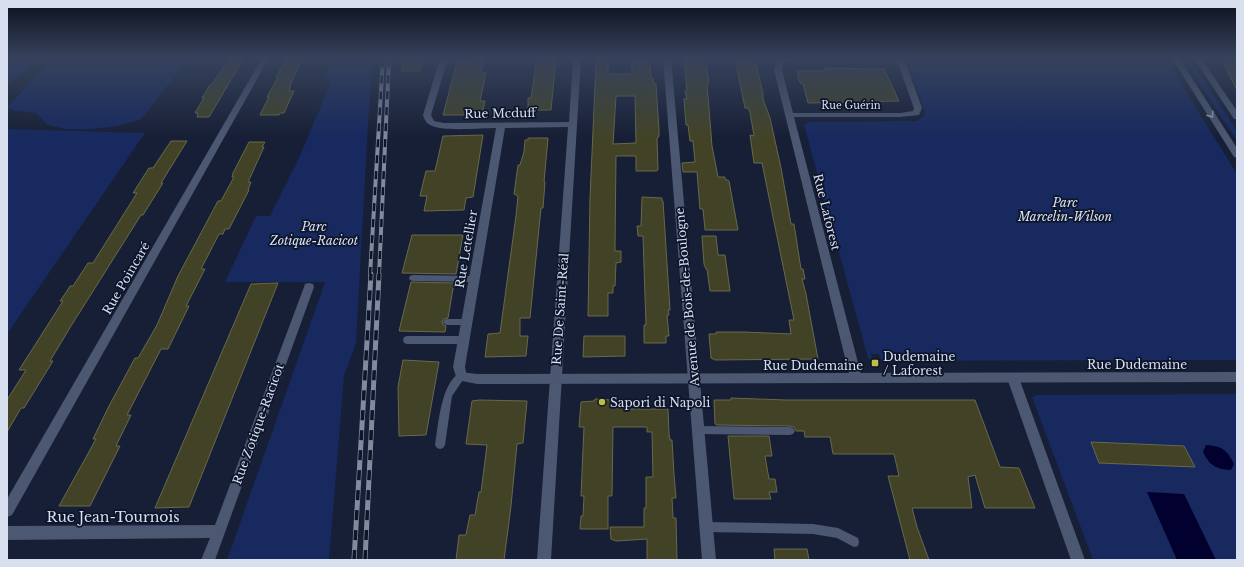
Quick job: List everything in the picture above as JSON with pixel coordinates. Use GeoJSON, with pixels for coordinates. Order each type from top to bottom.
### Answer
{"type":"FeatureCollection","features":[{"type":"Feature","properties":{"kind":"street","name":"Rue Poincaré"},"geometry":{"type":"LineString","coordinates":[[7,511],[251,84]]}},
{"type":"Feature","properties":{"kind":"street","name":"Rue Mcduff"},"geometry":{"type":"LineString","coordinates":[[436,84],[428,113],[429,122],[434,124],[444,126],[572,124]]}},
{"type":"Feature","properties":{"kind":"street","name":"Rue De Saint-Réal"},"geometry":{"type":"LineString","coordinates":[[544,560],[575,84]]}},
{"type":"Feature","properties":{"kind":"street","name":"Avenue de Bois-de-Boulogne"},"geometry":{"type":"LineString","coordinates":[[669,84],[709,560]]}},
{"type":"Feature","properties":{"kind":"street","name":"Rue Laforest"},"geometry":{"type":"LineString","coordinates":[[782,84],[856,378]]}},
{"type":"Feature","properties":{"kind":"street","name":"Rue Guérin"},"geometry":{"type":"LineString","coordinates":[[790,115],[912,114],[917,112],[918,108],[910,84]]}},
{"type":"Feature","properties":{"kind":"street"},"geometry":{"type":"LineString","coordinates":[[1192,84],[1237,155]]}},
{"type":"Feature","properties":{"kind":"street"},"geometry":{"type":"LineString","coordinates":[[1215,84],[1236,114]]}},
{"type":"Feature","properties":{"kind":"street","name":"Rue Letellier"},"geometry":{"type":"LineString","coordinates":[[461,377],[459,367],[501,125]]}},
{"type":"Feature","properties":{"kind":"street","name":"Rue Zotique-Racicot"},"geometry":{"type":"LineString","coordinates":[[208,560],[309,287]]}},
{"type":"Feature","properties":{"kind":"street","name":"Rue Dudemaine"},"geometry":{"type":"LineString","coordinates":[[461,377],[472,379],[1237,377]]}},
{"type":"Feature","properties":{"kind":"street"},"geometry":{"type":"LineString","coordinates":[[1013,378],[1078,560]]}},
{"type":"Feature","properties":{"kind":"street","name":"Rue Jean-Tournois"},"geometry":{"type":"LineString","coordinates":[[7,534],[218,531]]}},
{"type":"Feature","properties":{"kind":"lane"},"geometry":{"type":"LineString","coordinates":[[413,278],[474,279]]}},
{"type":"Feature","properties":{"kind":"lane"},"geometry":{"type":"LineString","coordinates":[[447,322],[467,322]]}},
{"type":"Feature","properties":{"kind":"lane"},"geometry":{"type":"LineString","coordinates":[[408,340],[464,340]]}},
{"type":"Feature","properties":{"kind":"lane"},"geometry":{"type":"LineString","coordinates":[[440,446],[448,395],[461,377]]}},
{"type":"Feature","properties":{"kind":"lane"},"geometry":{"type":"LineString","coordinates":[[698,430],[790,431]]}},
{"type":"Feature","properties":{"kind":"lane"},"geometry":{"type":"LineString","coordinates":[[706,527],[813,529],[838,533],[854,542]]}},
{"type":"Feature","properties":{"kind":"green space"},"geometry":{"type":"Polygon","coordinates":[[[28,84],[168,84],[143,117],[139,120],[118,126],[92,129],[66,129],[48,125],[36,113],[16,111],[7,108],[28,84]]]}},
{"type":"Feature","properties":{"kind":"green space","name":"Parc Zotique-Racicot"},"geometry":{"type":"Polygon","coordinates":[[[329,84],[371,84],[356,343],[344,376],[329,560],[227,560],[325,282],[225,282],[256,216],[270,216],[299,158],[328,89],[329,84]]]}},
{"type":"Feature","properties":{"kind":"green space","name":"Parc Marcelin-Wilson"},"geometry":{"type":"Polygon","coordinates":[[[915,84],[1181,84],[1237,174],[1237,360],[881,361],[879,354],[871,354],[872,361],[868,358],[804,125],[810,122],[918,121],[917,120],[923,117],[925,112],[915,84]]]}},
{"type":"Feature","properties":{"kind":"green space"},"geometry":{"type":"Polygon","coordinates":[[[1200,84],[1206,84],[1237,131],[1237,141],[1200,84]]]}},
{"type":"Feature","properties":{"kind":"green space"},"geometry":{"type":"Polygon","coordinates":[[[7,129],[145,133],[7,334],[7,129]]]}},
{"type":"Feature","properties":{"kind":"green space"},"geometry":{"type":"Polygon","coordinates":[[[1237,394],[1237,560],[1093,560],[1032,397],[1038,395],[1237,394]]]}},
{"type":"Feature","properties":{"kind":"shaded area"},"geometry":{"type":"Polygon","coordinates":[[[1206,445],[1216,446],[1229,455],[1234,464],[1231,470],[1217,468],[1208,461],[1203,452],[1206,445]]]}},
{"type":"Feature","properties":{"kind":"shaded area"},"geometry":{"type":"Polygon","coordinates":[[[1147,492],[1184,494],[1216,560],[1177,560],[1147,492]]]}},
{"type":"Feature","properties":{"kind":"building"},"geometry":{"type":"Polygon","coordinates":[[[228,84],[209,117],[197,117],[198,113],[195,113],[210,85],[228,84]]]}},
{"type":"Feature","properties":{"kind":"building"},"geometry":{"type":"Polygon","coordinates":[[[274,84],[291,84],[289,91],[294,91],[284,113],[280,113],[279,115],[260,115],[269,97],[267,97],[274,84]]]}},
{"type":"Feature","properties":{"kind":"building"},"geometry":{"type":"Polygon","coordinates":[[[451,84],[484,84],[480,101],[485,101],[482,115],[443,115],[451,84]]]}},
{"type":"Feature","properties":{"kind":"building"},"geometry":{"type":"Polygon","coordinates":[[[533,84],[553,84],[551,110],[528,110],[528,98],[531,98],[533,84]]]}},
{"type":"Feature","properties":{"kind":"building"},"geometry":{"type":"Polygon","coordinates":[[[595,84],[656,84],[659,130],[659,136],[657,139],[657,171],[636,171],[636,156],[616,156],[615,251],[621,251],[621,262],[616,263],[615,286],[613,286],[613,293],[608,293],[608,316],[588,316],[590,198],[595,84]],[[616,96],[613,144],[636,143],[635,96],[616,96]]]}},
{"type":"Feature","properties":{"kind":"building"},"geometry":{"type":"Polygon","coordinates":[[[686,84],[707,84],[712,146],[718,177],[725,177],[725,179],[729,181],[738,230],[705,230],[703,209],[700,209],[697,172],[683,172],[682,163],[695,162],[693,141],[690,141],[688,125],[686,125],[684,99],[687,99],[685,91],[687,90],[686,84]]]}},
{"type":"Feature","properties":{"kind":"building"},"geometry":{"type":"Polygon","coordinates":[[[740,84],[761,84],[763,99],[770,118],[781,168],[791,224],[794,224],[801,269],[803,269],[805,279],[802,279],[818,359],[715,360],[711,358],[709,334],[716,334],[716,332],[744,332],[791,334],[789,320],[794,320],[762,163],[754,163],[750,135],[754,136],[750,112],[748,108],[745,108],[740,84]]]}},
{"type":"Feature","properties":{"kind":"building"},"geometry":{"type":"Polygon","coordinates":[[[803,84],[891,84],[899,101],[808,103],[803,84]]]}},
{"type":"Feature","properties":{"kind":"building"},"geometry":{"type":"Polygon","coordinates":[[[483,135],[473,197],[466,198],[464,210],[424,211],[427,196],[420,196],[426,171],[435,171],[443,136],[483,135]]]}},
{"type":"Feature","properties":{"kind":"building"},"geometry":{"type":"Polygon","coordinates":[[[528,138],[548,138],[543,208],[541,208],[530,318],[520,318],[520,336],[528,336],[526,356],[485,357],[488,334],[500,333],[516,216],[518,196],[514,194],[518,165],[520,165],[524,152],[525,140],[528,140],[528,138]]]}},
{"type":"Feature","properties":{"kind":"building"},"geometry":{"type":"Polygon","coordinates":[[[171,141],[187,141],[143,215],[141,215],[71,326],[50,361],[53,361],[24,408],[21,408],[7,432],[7,400],[26,370],[19,370],[63,301],[60,301],[70,286],[73,286],[88,263],[93,263],[137,193],[133,193],[149,168],[153,168],[171,141]]]}},
{"type":"Feature","properties":{"kind":"building"},"geometry":{"type":"Polygon","coordinates":[[[249,142],[265,142],[248,182],[251,182],[249,190],[229,229],[225,229],[223,234],[219,234],[201,269],[205,269],[186,306],[189,306],[168,349],[161,349],[127,415],[131,415],[116,446],[120,446],[90,506],[59,506],[96,439],[93,439],[109,406],[135,358],[138,358],[157,325],[178,276],[218,201],[221,201],[234,177],[232,177],[233,173],[249,142]]]}},
{"type":"Feature","properties":{"kind":"building"},"geometry":{"type":"Polygon","coordinates":[[[642,197],[662,198],[663,201],[670,310],[668,310],[669,315],[667,315],[669,336],[666,336],[666,343],[644,343],[644,325],[646,325],[643,236],[638,236],[637,226],[641,226],[642,197]]]}},
{"type":"Feature","properties":{"kind":"building"},"geometry":{"type":"Polygon","coordinates":[[[412,235],[463,235],[456,274],[402,273],[412,235]]]}},
{"type":"Feature","properties":{"kind":"building"},"geometry":{"type":"Polygon","coordinates":[[[702,236],[716,236],[718,255],[725,255],[730,291],[710,291],[707,269],[704,264],[702,236]]]}},
{"type":"Feature","properties":{"kind":"building"},"geometry":{"type":"Polygon","coordinates":[[[411,282],[454,283],[448,318],[442,321],[443,325],[446,326],[445,332],[399,331],[411,282]]]}},
{"type":"Feature","properties":{"kind":"building"},"geometry":{"type":"Polygon","coordinates":[[[278,283],[189,507],[155,508],[251,284],[278,283]]]}},
{"type":"Feature","properties":{"kind":"building"},"geometry":{"type":"Polygon","coordinates":[[[584,336],[625,336],[625,356],[583,357],[584,336]]]}},
{"type":"Feature","properties":{"kind":"building"},"geometry":{"type":"Polygon","coordinates":[[[403,360],[439,362],[426,435],[399,436],[398,387],[403,360]]]}},
{"type":"Feature","properties":{"kind":"building"},"geometry":{"type":"Polygon","coordinates":[[[731,398],[786,400],[975,400],[1000,467],[1019,468],[1035,508],[985,508],[975,475],[968,477],[972,508],[912,508],[929,560],[910,560],[888,476],[899,476],[894,454],[833,454],[830,437],[805,437],[804,431],[796,431],[794,427],[790,426],[715,424],[714,400],[731,400],[731,398]]]}},
{"type":"Feature","properties":{"kind":"building"},"geometry":{"type":"Polygon","coordinates":[[[595,399],[628,401],[628,409],[668,409],[669,434],[670,440],[672,440],[676,498],[672,498],[673,518],[676,518],[677,560],[647,560],[647,539],[616,541],[611,539],[610,527],[644,527],[644,508],[646,508],[646,477],[653,477],[652,432],[647,432],[647,427],[613,427],[612,496],[608,496],[608,529],[580,529],[581,516],[583,516],[584,496],[581,496],[584,427],[579,427],[581,402],[594,401],[595,399]]]}},
{"type":"Feature","properties":{"kind":"building"},"geometry":{"type":"Polygon","coordinates":[[[472,401],[527,401],[523,443],[517,444],[504,560],[456,560],[459,535],[466,535],[470,515],[475,515],[479,492],[481,492],[487,445],[466,444],[472,401]]]}},
{"type":"Feature","properties":{"kind":"building"},"geometry":{"type":"Polygon","coordinates":[[[728,436],[769,436],[772,456],[765,456],[769,479],[775,479],[777,492],[769,492],[771,499],[734,499],[728,436]]]}},
{"type":"Feature","properties":{"kind":"building"},"geometry":{"type":"Polygon","coordinates":[[[1091,442],[1184,446],[1195,467],[1099,463],[1091,442]]]}},
{"type":"Feature","properties":{"kind":"building"},"geometry":{"type":"Polygon","coordinates":[[[774,549],[807,549],[809,560],[775,560],[774,549]]]}},
{"type":"Feature","properties":{"kind":"railway"},"geometry":{"type":"LineString","coordinates":[[370,275],[381,84]]}},
{"type":"Feature","properties":{"kind":"railway"},"geometry":{"type":"LineString","coordinates":[[379,275],[388,84]]}},
{"type":"Feature","properties":{"kind":"railway"},"geometry":{"type":"LineString","coordinates":[[354,560],[371,274]]}},
{"type":"Feature","properties":{"kind":"railway"},"geometry":{"type":"LineString","coordinates":[[365,560],[379,274]]}},
{"type":"Feature","properties":{"kind":"place","name":"Dudemaine / Laforest"},"geometry":{"type":"Point","coordinates":[875,363]}},
{"type":"Feature","properties":{"kind":"place","name":"Sapori di Napoli"},"geometry":{"type":"Point","coordinates":[602,402]}}]}
